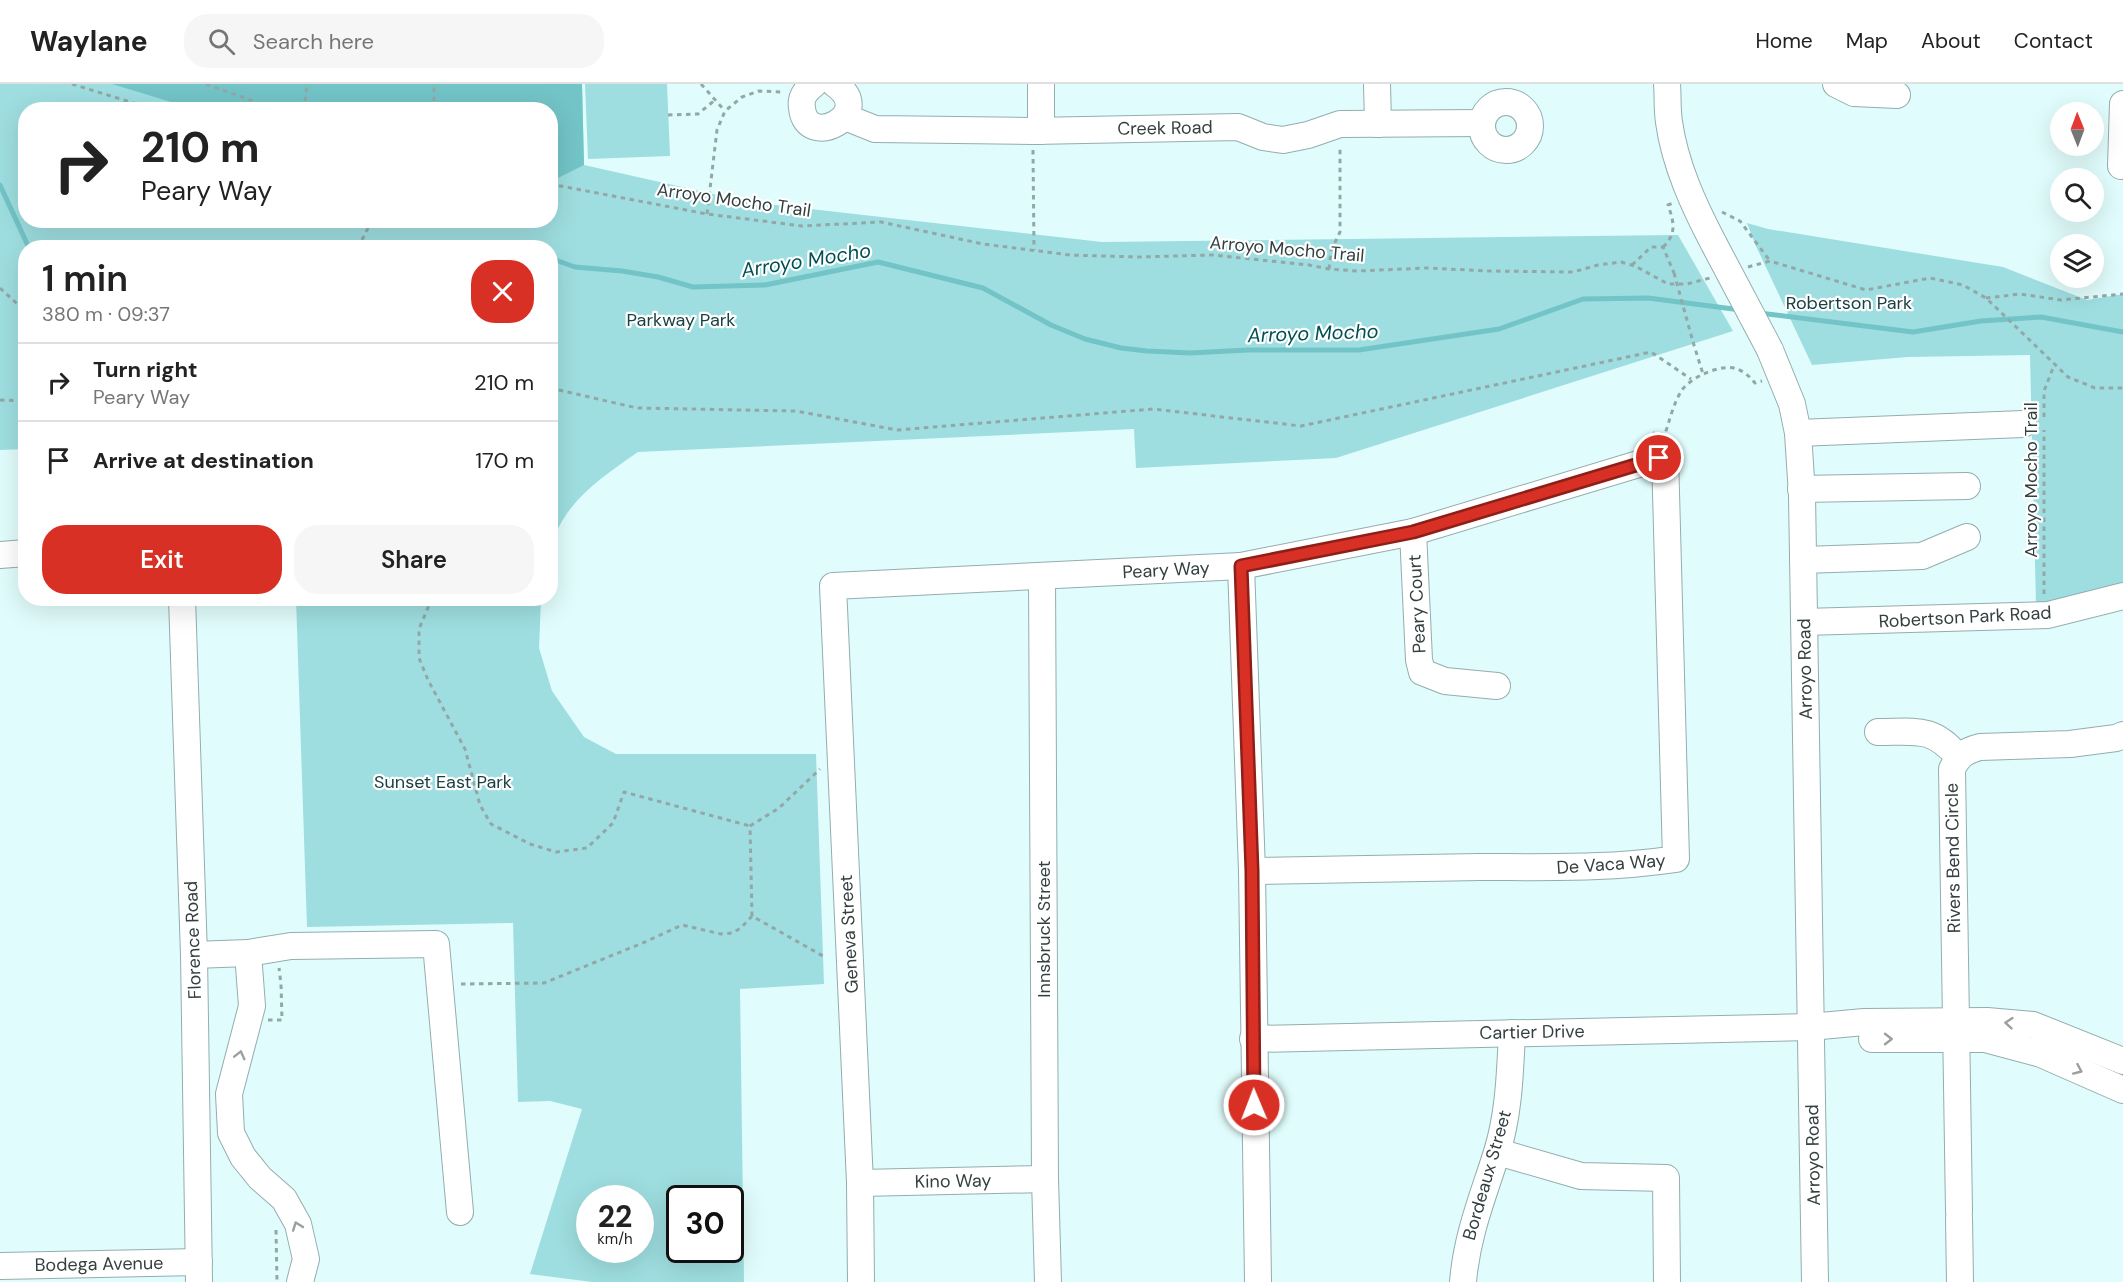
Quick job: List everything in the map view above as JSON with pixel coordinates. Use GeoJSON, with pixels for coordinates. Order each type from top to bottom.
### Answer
{"type":"FeatureCollection","features":[{"type":"Feature","properties":{"kind":"street"},"geometry":{"type":"LineString","coordinates":[[808,90],[801,111],[816,127],[827,128],[837,125],[845,117],[848,108],[847,98],[842,89],[835,84]]}},
{"type":"Feature","properties":{"kind":"street"},"geometry":{"type":"LineString","coordinates":[[1037,131],[1041,84]]}},
{"type":"Feature","properties":{"kind":"street"},"geometry":{"type":"LineString","coordinates":[[1377,84],[1378,123]]}},
{"type":"Feature","properties":{"kind":"street","name":"Arroyo Road"},"geometry":{"type":"LineString","coordinates":[[1667,84],[1669,122],[1681,169],[1694,204],[1770,350],[1792,404],[1798,433],[1803,560],[1815,1282]]}},
{"type":"Feature","properties":{"kind":"street"},"geometry":{"type":"LineString","coordinates":[[1836,84],[1854,93],[1897,95]]}},
{"type":"Feature","properties":{"kind":"street"},"geometry":{"type":"LineString","coordinates":[[2121,166],[2123,104]]}},
{"type":"Feature","properties":{"kind":"street","name":"Creek Road"},"geometry":{"type":"LineString","coordinates":[[845,117],[875,129],[1037,131],[1238,126],[1263,137],[1283,140],[1308,135],[1340,124],[1482,123]]}},
{"type":"Feature","properties":{"kind":"street"},"geometry":{"type":"LineString","coordinates":[[1798,433],[2023,424]]}},
{"type":"Feature","properties":{"kind":"street","name":"Peary Way"},"geometry":{"type":"LineString","coordinates":[[833,586],[1241,566],[1413,532],[1662,457]]}},
{"type":"Feature","properties":{"kind":"street","name":"De Vaca Way"},"geometry":{"type":"LineString","coordinates":[[1252,871],[1481,867],[1570,868],[1629,866],[1676,859],[1662,457]]}},
{"type":"Feature","properties":{"kind":"street"},"geometry":{"type":"LineString","coordinates":[[1801,489],[1967,486]]}},
{"type":"Feature","properties":{"kind":"street","name":"Peary Court"},"geometry":{"type":"LineString","coordinates":[[1413,532],[1419,660],[1422,672],[1445,681],[1497,686]]}},
{"type":"Feature","properties":{"kind":"street"},"geometry":{"type":"LineString","coordinates":[[1803,560],[1922,556],[1967,537]]}},
{"type":"Feature","properties":{"kind":"street"},"geometry":{"type":"LineString","coordinates":[[0,555],[18,554]]}},
{"type":"Feature","properties":{"kind":"street"},"geometry":{"type":"LineString","coordinates":[[1241,566],[1252,871],[1258,1282]]}},
{"type":"Feature","properties":{"kind":"street","name":"Innsbruck Street"},"geometry":{"type":"LineString","coordinates":[[1042,576],[1045,1179],[1048,1282]]}},
{"type":"Feature","properties":{"kind":"street","name":"Geneva Street"},"geometry":{"type":"LineString","coordinates":[[833,586],[860,1183],[861,1282]]}},
{"type":"Feature","properties":{"kind":"street","name":"Robertson Park Road"},"geometry":{"type":"LineString","coordinates":[[1804,622],[2048,615],[2123,596]]}},
{"type":"Feature","properties":{"kind":"street","name":"Florence Road"},"geometry":{"type":"LineString","coordinates":[[182,606],[194,955],[199,1272]]}},
{"type":"Feature","properties":{"kind":"street"},"geometry":{"type":"LineString","coordinates":[[1878,732],[1922,732],[1946,742],[1958,757]]}},
{"type":"Feature","properties":{"kind":"street","name":"Rivers Bend Circle"},"geometry":{"type":"LineString","coordinates":[[1960,1282],[1952,769],[1958,757],[1968,750],[1980,747],[2070,744],[2123,735]]}},
{"type":"Feature","properties":{"kind":"street"},"geometry":{"type":"LineString","coordinates":[[194,955],[248,953],[291,946],[436,945],[460,1212]]}},
{"type":"Feature","properties":{"kind":"street"},"geometry":{"type":"LineString","coordinates":[[248,953],[252,1006],[229,1094],[231,1133],[243,1157],[260,1178],[284,1199],[298,1224],[306,1259],[300,1282]]}},
{"type":"Feature","properties":{"kind":"street"},"geometry":{"type":"LineString","coordinates":[[1810,1028],[1866,1039],[1956,1030],[1987,1021],[2033,1025],[2123,1061]]}},
{"type":"Feature","properties":{"kind":"street","name":"Cartier Drive"},"geometry":{"type":"LineString","coordinates":[[1253,1039],[1810,1028]]}},
{"type":"Feature","properties":{"kind":"street"},"geometry":{"type":"LineString","coordinates":[[1956,1030],[2041,1054],[2123,1090]]}},
{"type":"Feature","properties":{"kind":"street","name":"Bordeaux Street"},"geometry":{"type":"LineString","coordinates":[[1463,1282],[1465,1253],[1480,1199],[1498,1152],[1508,1108],[1512,1033]]}},
{"type":"Feature","properties":{"kind":"street"},"geometry":{"type":"LineString","coordinates":[[1498,1152],[1581,1176],[1666,1178],[1667,1282]]}},
{"type":"Feature","properties":{"kind":"street","name":"Kino Way"},"geometry":{"type":"LineString","coordinates":[[860,1183],[1045,1179]]}},
{"type":"Feature","properties":{"kind":"street","name":"Bodega Avenue"},"geometry":{"type":"LineString","coordinates":[[0,1266],[199,1272]]}},
{"type":"Feature","properties":{"kind":"path"},"geometry":{"type":"LineString","coordinates":[[72,84],[130,102]]}},
{"type":"Feature","properties":{"kind":"path"},"geometry":{"type":"LineString","coordinates":[[206,84],[256,102]]}},
{"type":"Feature","properties":{"kind":"path"},"geometry":{"type":"LineString","coordinates":[[305,102],[307,84]]}},
{"type":"Feature","properties":{"kind":"path"},"geometry":{"type":"LineString","coordinates":[[434,84],[434,102]]}},
{"type":"Feature","properties":{"kind":"path"},"geometry":{"type":"LineString","coordinates":[[701,84],[725,111]]}},
{"type":"Feature","properties":{"kind":"path"},"geometry":{"type":"LineString","coordinates":[[707,214],[717,130],[725,111],[742,98],[759,91],[808,90]]}},
{"type":"Feature","properties":{"kind":"path"},"geometry":{"type":"LineString","coordinates":[[668,115],[698,114],[715,100]]}},
{"type":"Feature","properties":{"kind":"path"},"geometry":{"type":"LineString","coordinates":[[1329,269],[1331,251],[1340,232],[1340,124]]}},
{"type":"Feature","properties":{"kind":"path"},"geometry":{"type":"LineString","coordinates":[[1035,250],[1037,131]]}},
{"type":"Feature","properties":{"kind":"path","name":"Arroyo Mocho Trail"},"geometry":{"type":"LineString","coordinates":[[558,186],[707,214],[802,225],[881,222],[983,244],[1070,255],[1214,255],[1357,271],[1427,268],[1573,272],[1621,262],[1632,265],[1668,284],[1687,284],[1720,275]]}},
{"type":"Feature","properties":{"kind":"path"},"geometry":{"type":"LineString","coordinates":[[1632,265],[1651,247],[1663,247],[1671,240],[1674,220],[1668,205],[1694,204],[1726,213],[1740,221],[1770,261]]}},
{"type":"Feature","properties":{"kind":"path"},"geometry":{"type":"LineString","coordinates":[[1663,247],[1674,273],[1703,374]]}},
{"type":"Feature","properties":{"kind":"path"},"geometry":{"type":"LineString","coordinates":[[1743,268],[1770,261],[1866,290],[1930,278],[1963,285],[1988,299],[2068,376],[2095,388],[2123,388]]}},
{"type":"Feature","properties":{"kind":"path"},"geometry":{"type":"LineString","coordinates":[[0,288],[18,305]]}},
{"type":"Feature","properties":{"kind":"path"},"geometry":{"type":"LineString","coordinates":[[1988,299],[2020,294],[2061,300],[2123,294]]}},
{"type":"Feature","properties":{"kind":"path"},"geometry":{"type":"LineString","coordinates":[[558,390],[637,408],[796,411],[897,430],[1153,409],[1301,426],[1651,352],[1691,379]]}},
{"type":"Feature","properties":{"kind":"path","name":"Arroyo Mocho Trail"},"geometry":{"type":"LineString","coordinates":[[2044,599],[2044,391],[2055,363]]}},
{"type":"Feature","properties":{"kind":"path"},"geometry":{"type":"LineString","coordinates":[[1662,457],[1654,433],[1665,434],[1681,391],[1691,379],[1724,367],[1735,368],[1747,374],[1755,383],[1781,376]]}},
{"type":"Feature","properties":{"kind":"path"},"geometry":{"type":"LineString","coordinates":[[0,400],[18,401]]}},
{"type":"Feature","properties":{"kind":"path"},"geometry":{"type":"LineString","coordinates":[[427,606],[419,630],[419,658],[428,680],[465,749],[480,805],[491,824],[530,844],[556,852],[587,848],[613,823],[624,792],[750,826],[779,808],[820,770]]}},
{"type":"Feature","properties":{"kind":"path"},"geometry":{"type":"LineString","coordinates":[[441,984],[544,983],[682,925],[721,934],[732,933],[752,916],[750,826]]}},
{"type":"Feature","properties":{"kind":"path"},"geometry":{"type":"LineString","coordinates":[[752,916],[823,956]]}},
{"type":"Feature","properties":{"kind":"path"},"geometry":{"type":"LineString","coordinates":[[263,1020],[282,1020],[281,984],[277,960]]}},
{"type":"Feature","properties":{"kind":"path"},"geometry":{"type":"LineString","coordinates":[[276,1220],[277,1282]]}},
{"type":"Feature","properties":{"kind":"green space","name":"Parkway Park"},"geometry":{"type":"Polygon","coordinates":[[[0,84],[582,84],[584,165],[749,202],[1102,242],[1678,235],[1733,331],[1336,458],[1136,468],[1134,429],[638,452],[585,492],[564,517],[558,530],[558,240],[18,240],[18,449],[0,450],[0,84]]]}},
{"type":"Feature","properties":{"kind":"green space"},"geometry":{"type":"Polygon","coordinates":[[[585,84],[667,84],[670,156],[588,159],[585,84]]]}},
{"type":"Feature","properties":{"kind":"green space","name":"Robertson Park"},"geometry":{"type":"Polygon","coordinates":[[[1747,223],[1768,229],[2003,267],[2050,285],[2050,288],[2056,288],[2087,300],[2123,294],[2123,584],[2069,603],[2036,604],[2030,355],[1908,357],[1812,365],[1747,223]]]}},
{"type":"Feature","properties":{"kind":"green space","name":"Sunset East Park"},"geometry":{"type":"Polygon","coordinates":[[[296,606],[541,606],[539,648],[552,691],[584,737],[616,754],[816,754],[824,984],[740,989],[743,1185],[666,1185],[666,1263],[744,1263],[744,1282],[592,1282],[530,1274],[582,1109],[550,1101],[518,1102],[513,923],[307,927],[296,606]]]}},
{"type":"Feature","properties":{"kind":"shaded area"},"geometry":{"type":"Polygon","coordinates":[[[112,84],[582,84],[584,165],[558,178],[558,102],[171,102],[112,84]]]}},
{"type":"Feature","properties":{"kind":"waterway","name":"Arroyo Mocho"},"geometry":{"type":"LineString","coordinates":[[0,185],[18,224]]}},
{"type":"Feature","properties":{"kind":"waterway","name":"Arroyo Mocho"},"geometry":{"type":"LineString","coordinates":[[20,228],[25,240]]}},
{"type":"Feature","properties":{"kind":"waterway","name":"Arroyo Mocho"},"geometry":{"type":"LineString","coordinates":[[558,261],[575,267],[658,277],[693,287],[765,285],[878,262],[983,288],[1051,325],[1085,339],[1121,348],[1190,353],[1248,350],[1359,350],[1499,329],[1583,299],[1648,298],[1741,310]]}},
{"type":"Feature","properties":{"kind":"waterway","name":"Arroyo Mocho"},"geometry":{"type":"LineString","coordinates":[[1759,313],[1913,332],[1981,321],[2041,317],[2123,332]]}},
{"type":"Feature","properties":{"kind":"route"},"geometry":{"type":"LineString","coordinates":[[1254,1105],[1252,871],[1241,566],[1413,532],[1659,458]]}}]}
